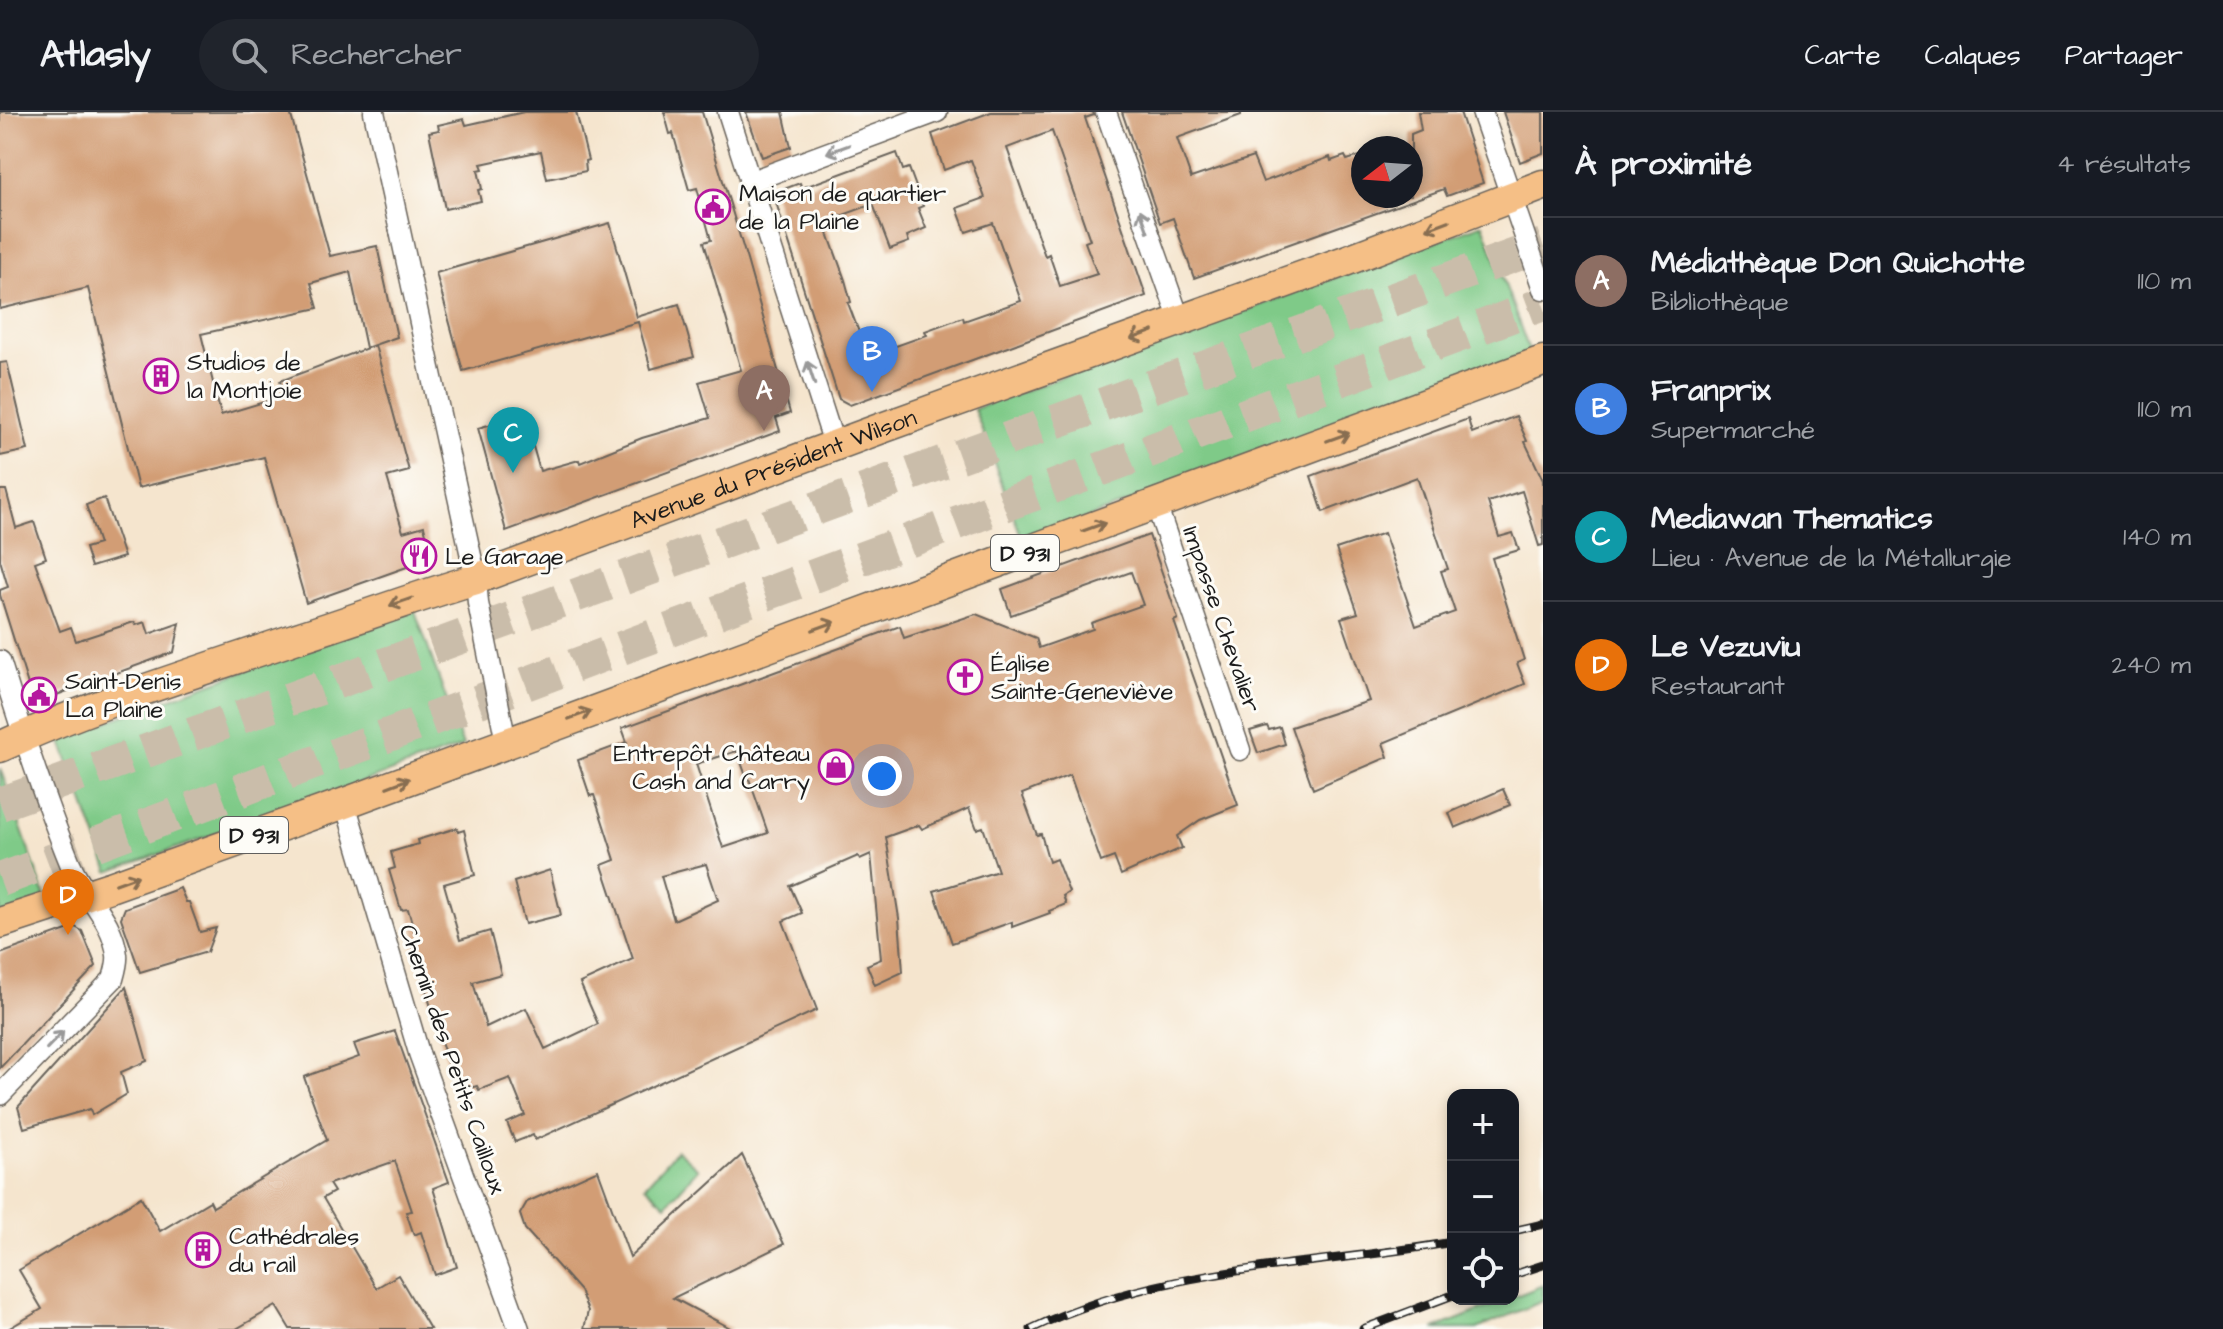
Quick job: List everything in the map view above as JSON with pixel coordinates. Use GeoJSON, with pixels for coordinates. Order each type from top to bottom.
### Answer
{"type":"FeatureCollection","features":[{"type":"Feature","properties":{"kind":"main road","name":"Avenue du Président Wilson"},"geometry":{"type":"LineString","coordinates":[[11,741],[232,659],[476,579],[1543,185]]}},
{"type":"Feature","properties":{"kind":"main road","name":"D 931"},"geometry":{"type":"LineString","coordinates":[[0,923],[345,803],[1543,361]]}},
{"type":"Feature","properties":{"kind":"street"},"geometry":{"type":"LineString","coordinates":[[374,112],[476,579],[506,742]]}},
{"type":"Feature","properties":{"kind":"street"},"geometry":{"type":"LineString","coordinates":[[728,112],[835,447]]}},
{"type":"Feature","properties":{"kind":"street"},"geometry":{"type":"LineString","coordinates":[[749,182],[937,112]]}},
{"type":"Feature","properties":{"kind":"street"},"geometry":{"type":"LineString","coordinates":[[1106,112],[1180,321]]}},
{"type":"Feature","properties":{"kind":"street"},"geometry":{"type":"LineString","coordinates":[[1482,112],[1543,289]]}},
{"type":"Feature","properties":{"kind":"street","name":"Impasse Chevalier"},"geometry":{"type":"LineString","coordinates":[[1156,504],[1240,750]]}},
{"type":"Feature","properties":{"kind":"street"},"geometry":{"type":"LineString","coordinates":[[0,661],[11,741],[72,867],[87,894],[103,913],[118,957],[113,979],[0,1095]]}},
{"type":"Feature","properties":{"kind":"street","name":"Chemin des Petits Cailloux"},"geometry":{"type":"LineString","coordinates":[[345,803],[419,1053],[519,1329]]}},
{"type":"Feature","properties":{"kind":"green space"},"geometry":{"type":"Polygon","coordinates":[[[1483,224],[1531,356],[1023,541],[974,409],[1483,224]]]}},
{"type":"Feature","properties":{"kind":"green space"},"geometry":{"type":"Polygon","coordinates":[[[414,608],[463,746],[109,872],[60,739],[414,608]]]}},
{"type":"Feature","properties":{"kind":"green space"},"geometry":{"type":"Polygon","coordinates":[[[0,768],[46,899],[0,916],[0,768]]]}},
{"type":"Feature","properties":{"kind":"green space"},"geometry":{"type":"Polygon","coordinates":[[[677,1150],[698,1169],[666,1205],[645,1186],[677,1150]]]}},
{"type":"Feature","properties":{"kind":"green space"},"geometry":{"type":"Polygon","coordinates":[[[1543,1285],[1543,1301],[1477,1329],[1434,1329],[1493,1305],[1519,1305],[1519,1295],[1543,1285]]]}},
{"type":"Feature","properties":{"kind":"building"},"geometry":{"type":"Polygon","coordinates":[[[0,112],[290,112],[330,256],[377,246],[397,337],[366,348],[350,272],[311,283],[318,308],[201,334],[221,415],[284,396],[280,381],[375,345],[409,471],[387,477],[403,532],[424,526],[432,558],[306,603],[264,457],[138,488],[88,288],[0,309],[0,112]]]}},
{"type":"Feature","properties":{"kind":"building"},"geometry":{"type":"Polygon","coordinates":[[[524,112],[576,112],[588,160],[585,161],[586,171],[547,179],[541,151],[481,164],[483,169],[478,170],[482,189],[478,190],[481,201],[445,209],[429,132],[439,130],[438,125],[464,119],[466,125],[524,112]]]}},
{"type":"Feature","properties":{"kind":"building"},"geometry":{"type":"Polygon","coordinates":[[[664,112],[702,112],[790,413],[776,418],[780,431],[506,531],[478,428],[524,415],[540,471],[579,460],[580,463],[642,438],[710,418],[699,382],[741,370],[704,242],[711,240],[697,188],[689,190],[664,112]]]}},
{"type":"Feature","properties":{"kind":"building"},"geometry":{"type":"Polygon","coordinates":[[[746,112],[783,112],[791,147],[762,157],[746,112]]]}},
{"type":"Feature","properties":{"kind":"building"},"geometry":{"type":"Polygon","coordinates":[[[991,112],[1093,112],[1094,115],[1085,118],[1146,296],[850,405],[839,399],[773,193],[800,183],[802,188],[897,153],[903,170],[909,168],[923,206],[918,208],[926,228],[907,236],[909,242],[890,249],[873,204],[824,222],[845,280],[851,302],[848,303],[868,356],[927,335],[925,331],[963,317],[964,321],[1021,301],[993,223],[966,232],[957,208],[985,198],[971,160],[944,170],[932,134],[991,112]],[[1052,131],[1007,148],[1045,256],[1049,254],[1060,286],[1097,274],[1085,242],[1090,240],[1052,131]]]}},
{"type":"Feature","properties":{"kind":"building"},"geometry":{"type":"Polygon","coordinates":[[[1122,112],[1241,112],[1241,115],[1177,138],[1191,178],[1253,157],[1263,182],[1330,157],[1331,161],[1345,156],[1347,160],[1351,159],[1351,208],[1391,208],[1194,278],[1173,218],[1160,223],[1122,112]]]}},
{"type":"Feature","properties":{"kind":"building"},"geometry":{"type":"Polygon","coordinates":[[[1418,112],[1460,112],[1483,183],[1447,196],[1444,189],[1423,196],[1423,136],[1411,136],[1421,130],[1418,112]]]}},
{"type":"Feature","properties":{"kind":"building"},"geometry":{"type":"Polygon","coordinates":[[[1503,112],[1543,112],[1543,153],[1520,162],[1503,112]]]}},
{"type":"Feature","properties":{"kind":"building"},"geometry":{"type":"Polygon","coordinates":[[[610,223],[637,317],[679,304],[694,357],[651,369],[638,322],[463,371],[436,273],[610,223]]]}},
{"type":"Feature","properties":{"kind":"building"},"geometry":{"type":"Polygon","coordinates":[[[7,362],[28,450],[0,456],[0,363],[7,362]]]}},
{"type":"Feature","properties":{"kind":"building"},"geometry":{"type":"Polygon","coordinates":[[[1516,416],[1543,480],[1543,545],[1539,546],[1522,491],[1488,502],[1499,537],[1513,533],[1519,550],[1492,558],[1524,660],[1517,663],[1525,684],[1383,743],[1388,757],[1313,789],[1291,727],[1369,701],[1341,618],[1358,613],[1336,549],[1384,533],[1416,626],[1455,612],[1441,571],[1448,569],[1417,477],[1323,512],[1311,476],[1468,419],[1472,433],[1516,416]]]}},
{"type":"Feature","properties":{"kind":"building"},"geometry":{"type":"Polygon","coordinates":[[[0,490],[6,490],[16,528],[34,522],[46,558],[35,562],[60,631],[71,627],[76,641],[134,622],[136,625],[145,622],[149,634],[180,623],[174,652],[46,699],[30,691],[0,595],[0,590],[8,587],[0,560],[0,490]]]}},
{"type":"Feature","properties":{"kind":"building"},"geometry":{"type":"Polygon","coordinates":[[[104,498],[124,557],[91,567],[85,548],[99,544],[86,505],[104,498]]]}},
{"type":"Feature","properties":{"kind":"building"},"geometry":{"type":"Polygon","coordinates":[[[1149,535],[1178,619],[1174,621],[1238,805],[1200,820],[1177,836],[1182,848],[1121,875],[1114,857],[1101,862],[1070,775],[1022,794],[1037,835],[1041,834],[1049,862],[1056,859],[1069,892],[1063,896],[1066,904],[1012,927],[1012,922],[952,943],[934,891],[998,871],[983,827],[977,829],[969,808],[922,829],[919,825],[886,837],[899,918],[903,972],[875,985],[867,965],[881,959],[871,854],[860,859],[858,856],[790,886],[802,913],[783,921],[817,1010],[535,1140],[533,1135],[515,1142],[507,1123],[525,1115],[510,1078],[479,1090],[477,1086],[456,1092],[413,946],[418,944],[408,909],[401,910],[389,870],[395,868],[391,852],[418,844],[417,840],[457,828],[458,832],[464,830],[475,875],[444,884],[460,940],[490,931],[501,974],[473,982],[486,1027],[526,1008],[545,1049],[598,1024],[580,983],[633,959],[602,865],[615,860],[594,795],[590,796],[578,760],[627,742],[622,728],[900,626],[904,638],[976,614],[1036,638],[1039,648],[1093,629],[1091,623],[1143,605],[1131,572],[1011,615],[1002,589],[1149,535]],[[737,751],[696,764],[723,848],[768,833],[737,751]],[[706,864],[661,876],[674,920],[718,900],[706,864]]]}},
{"type":"Feature","properties":{"kind":"building"},"geometry":{"type":"Polygon","coordinates":[[[1267,726],[1269,730],[1280,727],[1285,744],[1258,753],[1250,731],[1267,726]]]}},
{"type":"Feature","properties":{"kind":"building"},"geometry":{"type":"Polygon","coordinates":[[[1503,789],[1510,805],[1455,828],[1449,813],[1503,789]]]}},
{"type":"Feature","properties":{"kind":"building"},"geometry":{"type":"Polygon","coordinates":[[[550,870],[561,915],[525,924],[514,882],[550,870]]]}},
{"type":"Feature","properties":{"kind":"building"},"geometry":{"type":"Polygon","coordinates":[[[180,888],[186,902],[189,902],[200,932],[216,928],[207,952],[140,972],[121,918],[125,908],[180,888]]]}},
{"type":"Feature","properties":{"kind":"building"},"geometry":{"type":"Polygon","coordinates":[[[75,927],[82,931],[96,966],[0,1068],[0,954],[75,927]]]}},
{"type":"Feature","properties":{"kind":"building"},"geometry":{"type":"Polygon","coordinates":[[[126,987],[147,1061],[121,1072],[127,1094],[92,1115],[90,1109],[24,1128],[18,1107],[126,987]]]}},
{"type":"Feature","properties":{"kind":"building","name":"Cathédrales du rail"},"geometry":{"type":"Polygon","coordinates":[[[395,1031],[449,1182],[433,1188],[457,1267],[435,1275],[421,1232],[414,1235],[406,1212],[412,1211],[395,1161],[329,1184],[334,1192],[323,1198],[376,1288],[398,1275],[430,1329],[290,1329],[276,1306],[236,1329],[8,1329],[42,1309],[19,1270],[141,1197],[160,1231],[210,1201],[213,1207],[327,1140],[304,1077],[359,1057],[354,1044],[395,1031]]]}},
{"type":"Feature","properties":{"kind":"building"},"geometry":{"type":"Polygon","coordinates":[[[742,1155],[784,1244],[673,1298],[732,1329],[584,1329],[588,1311],[580,1291],[525,1229],[520,1214],[527,1202],[598,1170],[630,1257],[742,1155]]]}},
{"type":"Feature","properties":{"kind":"tunnel"},"geometry":{"type":"LineString","coordinates":[[0,804],[1543,245]]}},
{"type":"Feature","properties":{"kind":"tunnel"},"geometry":{"type":"LineString","coordinates":[[0,880],[1543,304]]}},
{"type":"Feature","properties":{"kind":"railway"},"geometry":{"type":"LineString","coordinates":[[1519,1230],[1543,1224]]}},
{"type":"Feature","properties":{"kind":"railway"},"geometry":{"type":"LineString","coordinates":[[1031,1329],[1081,1308],[1185,1280],[1447,1243]]}},
{"type":"Feature","properties":{"kind":"railway"},"geometry":{"type":"LineString","coordinates":[[1519,1273],[1543,1265]]}},
{"type":"Feature","properties":{"kind":"railway"},"geometry":{"type":"LineString","coordinates":[[1363,1329],[1447,1297]]}},
{"type":"Feature","properties":{"kind":"place","name":"Maison de quartier de la Plaine"},"geometry":{"type":"Point","coordinates":[713,207]}},
{"type":"Feature","properties":{"kind":"place","name":"Studios de la Montjoie"},"geometry":{"type":"Point","coordinates":[161,376]}},
{"type":"Feature","properties":{"kind":"place","name":"Franprix"},"geometry":{"type":"Point","coordinates":[872,392]}},
{"type":"Feature","properties":{"kind":"place","name":"Médiathèque Don Quichotte"},"geometry":{"type":"Point","coordinates":[764,431]}},
{"type":"Feature","properties":{"kind":"place","name":"Mediawan Thematics"},"geometry":{"type":"Point","coordinates":[513,473]}},
{"type":"Feature","properties":{"kind":"place","name":"Le Garage"},"geometry":{"type":"Point","coordinates":[419,556]}},
{"type":"Feature","properties":{"kind":"place","name":"Église Sainte-Geneviève"},"geometry":{"type":"Point","coordinates":[965,677]}},
{"type":"Feature","properties":{"kind":"place","name":"Saint-Denis La Plaine"},"geometry":{"type":"Point","coordinates":[39,695]}},
{"type":"Feature","properties":{"kind":"place","name":"Entrepôt Château Cash and Carry"},"geometry":{"type":"Point","coordinates":[836,767]}},
{"type":"Feature","properties":{"kind":"place","name":"Le Vezuviu"},"geometry":{"type":"Point","coordinates":[68,935]}},
{"type":"Feature","properties":{"kind":"place","name":"Cathédrales du rail"},"geometry":{"type":"Point","coordinates":[203,1250]}}]}
